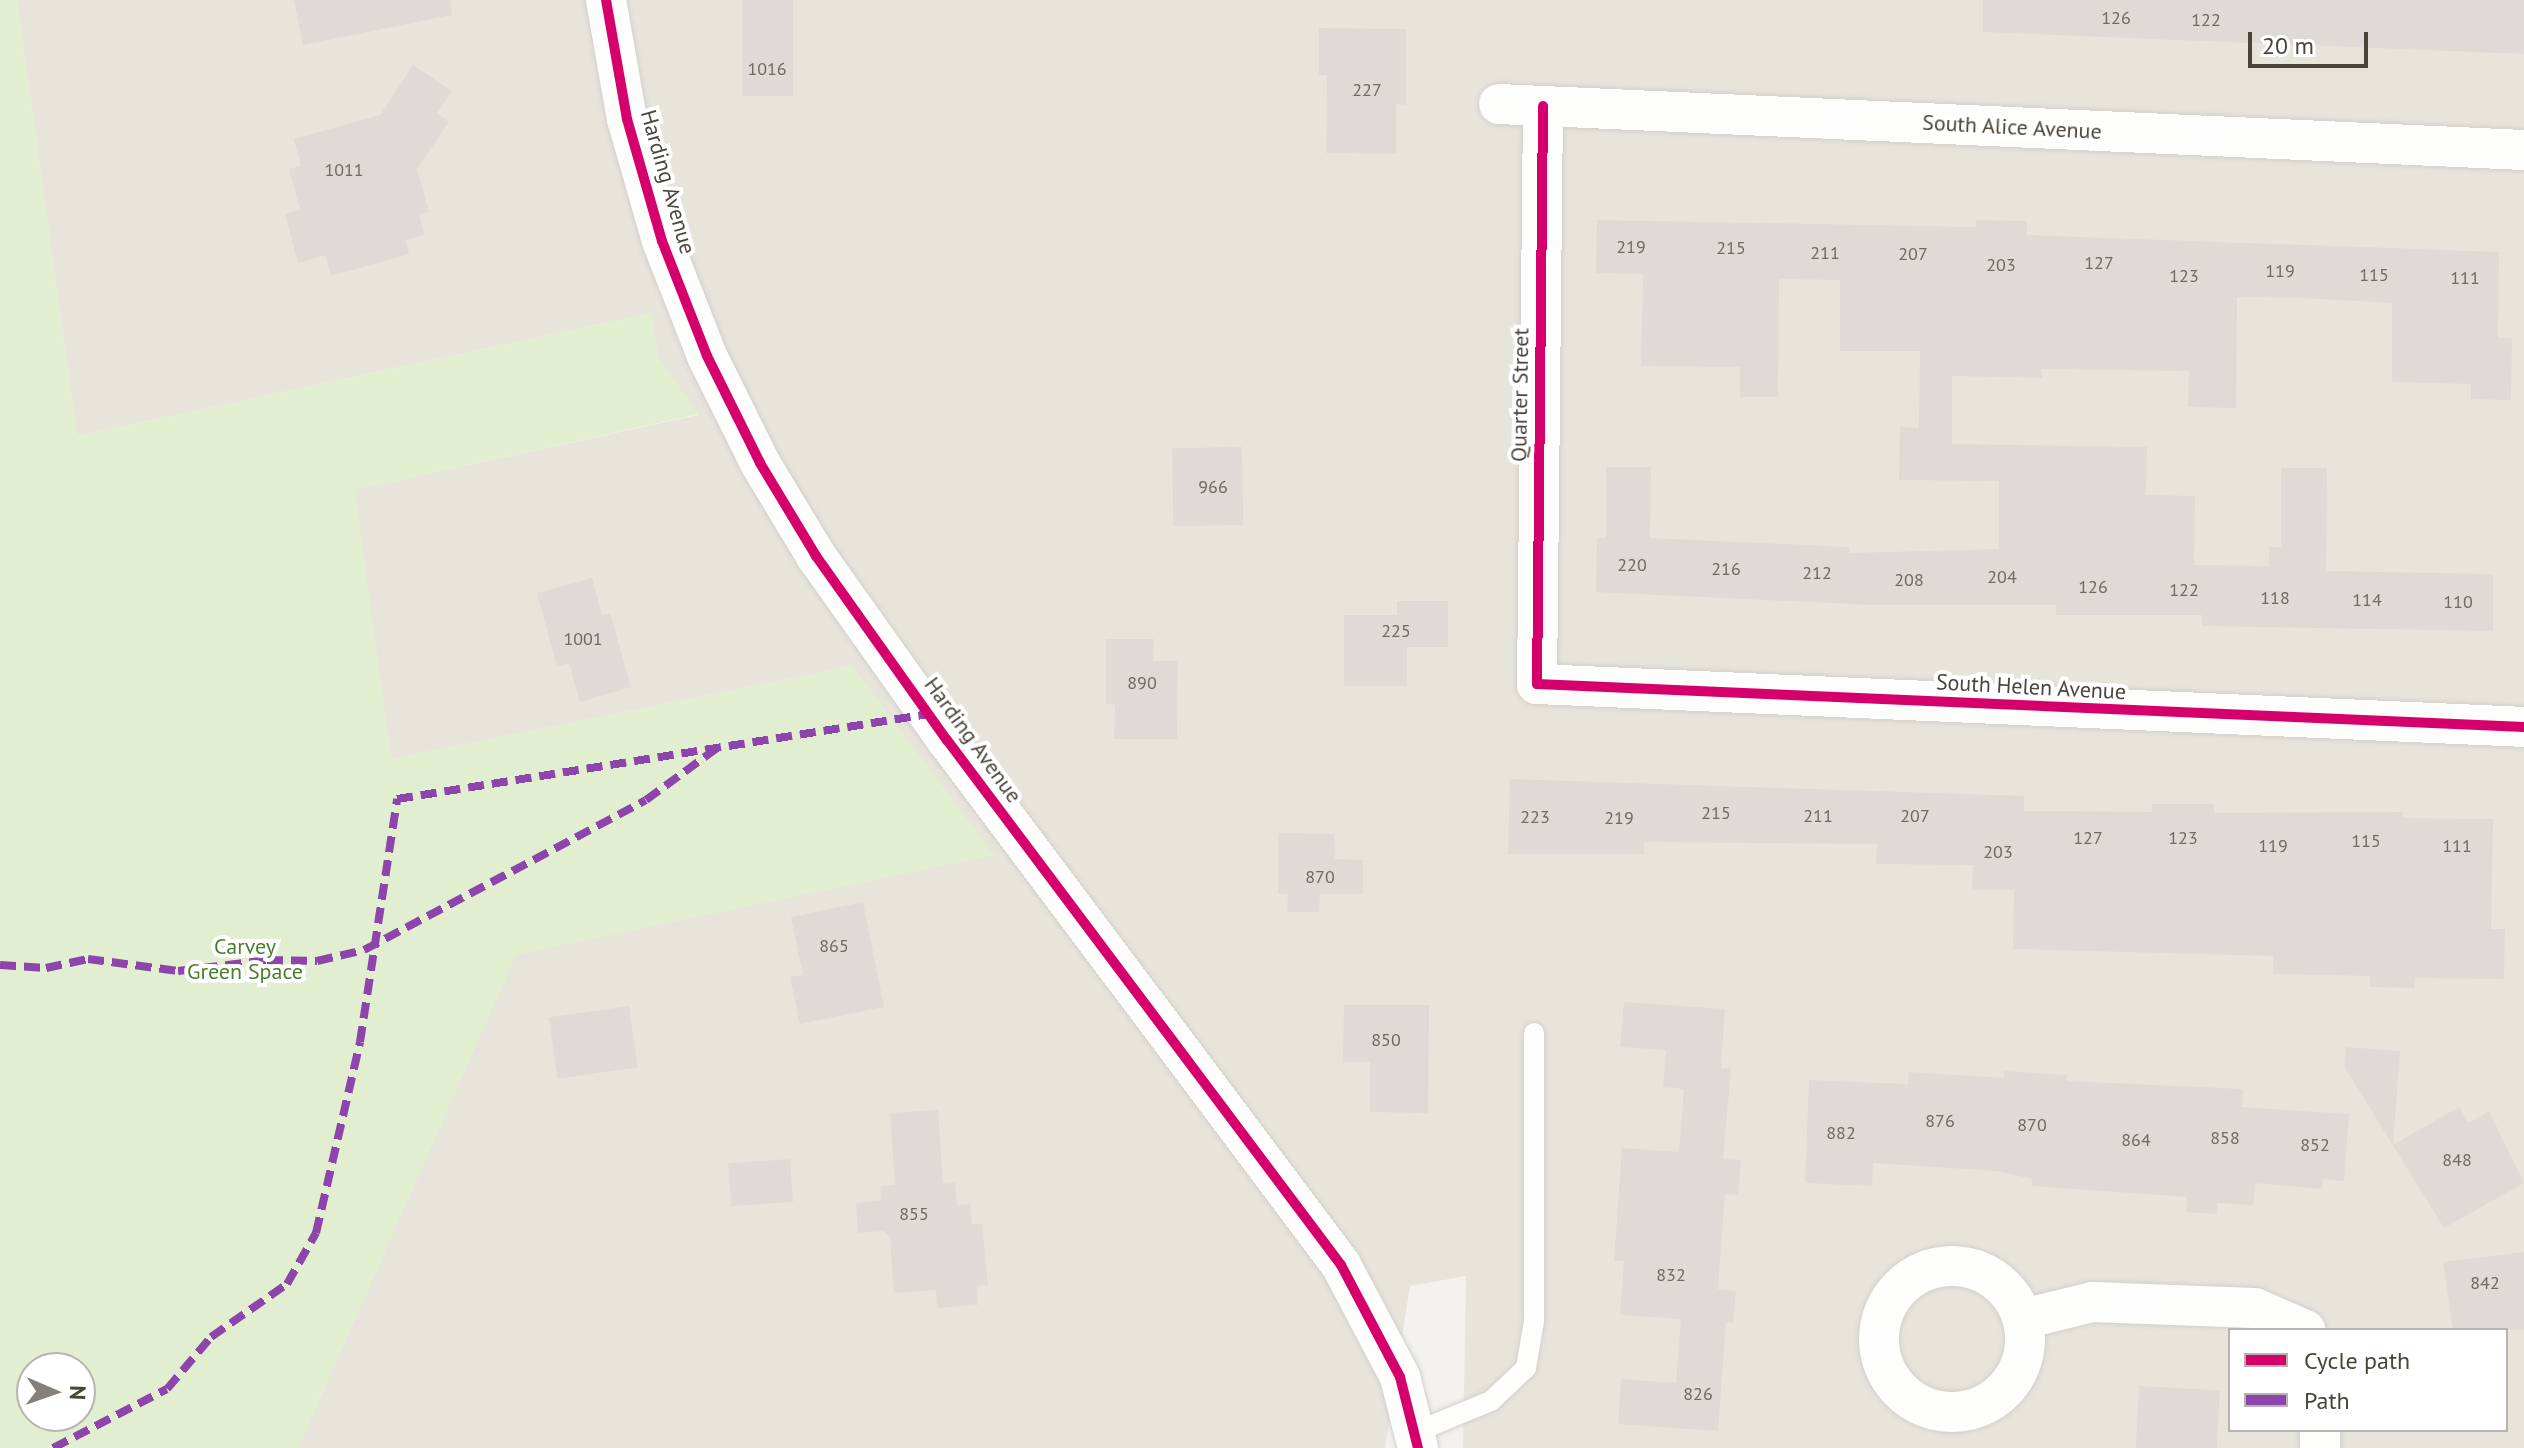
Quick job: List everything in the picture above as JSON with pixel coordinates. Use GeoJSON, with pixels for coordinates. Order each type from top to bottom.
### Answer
{"type":"FeatureCollection","features":[{"type":"Feature","properties":{"kind":"street","name":"Harding Avenue"},"geometry":{"type":"LineString","coordinates":[[606,0],[627,119],[662,241],[707,356],[760,463],[816,556],[947,740],[1341,1265],[1385,1343],[1417,1440]]}},
{"type":"Feature","properties":{"kind":"street","name":"South Alice Avenue"},"geometry":{"type":"LineString","coordinates":[[1499,104],[2524,150]]}},
{"type":"Feature","properties":{"kind":"street","name":"Quarter Street"},"geometry":{"type":"LineString","coordinates":[[1537,684],[1543,106]]}},
{"type":"Feature","properties":{"kind":"street","name":"South Helen Avenue"},"geometry":{"type":"LineString","coordinates":[[1537,684],[2524,727]]}},
{"type":"Feature","properties":{"kind":"street"},"geometry":{"type":"LineString","coordinates":[[2023,1319],[2092,1302],[2255,1308],[2300,1328]]}},
{"type":"Feature","properties":{"kind":"lane"},"geometry":{"type":"LineString","coordinates":[[1417,1440],[1491,1401],[1526,1368],[1534,1321],[1534,1033]]}},
{"type":"Feature","properties":{"kind":"shaded area"},"geometry":{"type":"Polygon","coordinates":[[[17,0],[2524,0],[2524,1448],[1463,1448],[1466,1276],[1410,1286],[1385,1448],[298,1448],[516,954],[993,855],[852,666],[391,759],[354,490],[698,415],[658,357],[651,313],[77,436],[17,0]]]}},
{"type":"Feature","properties":{"kind":"green space","name":"Carvey Green Space"},"geometry":{"type":"Polygon","coordinates":[[[0,0],[17,0],[77,436],[651,313],[658,357],[699,414],[355,490],[391,759],[852,666],[994,855],[516,955],[298,1448],[0,1448],[0,0]]]}},
{"type":"Feature","properties":{"kind":"building"},"geometry":{"type":"Polygon","coordinates":[[[294,0],[450,0],[452,15],[303,45],[294,0]]]}},
{"type":"Feature","properties":{"kind":"building"},"geometry":{"type":"Polygon","coordinates":[[[742,0],[793,0],[793,96],[742,96],[742,0]]]}},
{"type":"Feature","properties":{"kind":"building"},"geometry":{"type":"Polygon","coordinates":[[[1983,0],[2524,0],[2524,54],[1983,32],[1983,0]]]}},
{"type":"Feature","properties":{"kind":"building"},"geometry":{"type":"Polygon","coordinates":[[[1319,28],[1406,29],[1406,105],[1396,104],[1396,154],[1326,153],[1327,75],[1319,75],[1319,28]]]}},
{"type":"Feature","properties":{"kind":"building"},"geometry":{"type":"Polygon","coordinates":[[[413,65],[452,91],[437,113],[449,122],[417,169],[429,212],[419,214],[424,235],[406,240],[409,254],[331,276],[325,255],[298,263],[285,214],[300,209],[289,169],[301,166],[294,139],[380,115],[413,65]]]}},
{"type":"Feature","properties":{"kind":"building"},"geometry":{"type":"Polygon","coordinates":[[[1597,220],[1976,227],[1976,220],[2027,221],[2027,235],[2499,252],[2498,338],[2512,338],[2511,400],[2471,399],[2471,384],[2392,382],[2392,303],[2301,298],[2237,297],[2236,408],[2188,407],[2189,371],[2042,369],[2042,378],[1952,376],[1952,444],[2147,447],[2146,495],[2195,496],[2194,565],[2269,566],[2269,547],[2281,547],[2281,468],[2327,468],[2326,571],[2493,574],[2493,631],[2202,626],[2202,615],[2056,615],[2056,605],[1873,605],[1596,592],[1597,538],[1606,538],[1606,467],[1651,467],[1650,538],[1849,547],[1849,553],[1999,549],[1999,481],[1899,480],[1900,427],[1919,428],[1920,351],[1840,351],[1840,280],[1779,279],[1778,397],[1740,397],[1740,367],[1641,366],[1643,274],[1596,273],[1597,220]]]}},
{"type":"Feature","properties":{"kind":"building"},"geometry":{"type":"Polygon","coordinates":[[[1242,447],[1243,525],[1173,526],[1172,448],[1242,447]]]}},
{"type":"Feature","properties":{"kind":"building"},"geometry":{"type":"Polygon","coordinates":[[[592,578],[602,615],[610,613],[631,687],[580,702],[569,663],[557,667],[537,593],[592,578]]]}},
{"type":"Feature","properties":{"kind":"building"},"geometry":{"type":"Polygon","coordinates":[[[1397,601],[1448,601],[1448,647],[1407,647],[1407,686],[1344,686],[1344,615],[1397,615],[1397,601]]]}},
{"type":"Feature","properties":{"kind":"building"},"geometry":{"type":"Polygon","coordinates":[[[1106,639],[1154,639],[1153,661],[1178,661],[1177,739],[1114,739],[1115,705],[1106,704],[1106,639]]]}},
{"type":"Feature","properties":{"kind":"building"},"geometry":{"type":"Polygon","coordinates":[[[1510,779],[2024,796],[2024,811],[2152,812],[2152,804],[2214,804],[2214,813],[2403,812],[2403,818],[2493,819],[2491,929],[2505,929],[2504,979],[2415,978],[2415,988],[2370,987],[2370,976],[2273,974],[2273,956],[2013,949],[2014,890],[1972,890],[1973,865],[1876,864],[1877,844],[1644,842],[1644,854],[1508,854],[1510,779]]]}},
{"type":"Feature","properties":{"kind":"building"},"geometry":{"type":"Polygon","coordinates":[[[1278,833],[1334,834],[1335,859],[1363,860],[1363,894],[1320,894],[1319,912],[1287,912],[1288,894],[1278,894],[1278,833]]]}},
{"type":"Feature","properties":{"kind":"building"},"geometry":{"type":"Polygon","coordinates":[[[863,902],[884,1007],[800,1024],[790,977],[803,975],[791,917],[863,902]]]}},
{"type":"Feature","properties":{"kind":"building"},"geometry":{"type":"Polygon","coordinates":[[[1624,1002],[1725,1009],[1721,1068],[1731,1069],[1723,1159],[1741,1160],[1738,1195],[1725,1194],[1718,1289],[1736,1291],[1733,1323],[1726,1322],[1718,1431],[1618,1424],[1621,1379],[1676,1383],[1681,1319],[1620,1315],[1624,1261],[1614,1261],[1622,1148],[1679,1152],[1684,1089],[1663,1087],[1666,1050],[1620,1047],[1624,1002]]]}},
{"type":"Feature","properties":{"kind":"building"},"geometry":{"type":"Polygon","coordinates":[[[1344,1005],[1429,1005],[1428,1113],[1370,1112],[1370,1062],[1343,1062],[1344,1005]]]}},
{"type":"Feature","properties":{"kind":"building"},"geometry":{"type":"Polygon","coordinates":[[[629,1006],[638,1067],[557,1079],[549,1017],[629,1006]]]}},
{"type":"Feature","properties":{"kind":"building"},"geometry":{"type":"Polygon","coordinates":[[[2346,1047],[2400,1051],[2393,1145],[2459,1107],[2468,1123],[2489,1111],[2524,1183],[2444,1228],[2345,1068],[2346,1047]]]}},
{"type":"Feature","properties":{"kind":"building"},"geometry":{"type":"Polygon","coordinates":[[[2004,1071],[2067,1075],[2067,1081],[2243,1089],[2242,1107],[2349,1114],[2344,1181],[2323,1179],[2322,1189],[2255,1183],[2253,1205],[2217,1203],[2217,1214],[2186,1212],[2187,1197],[2032,1186],[2032,1179],[1997,1171],[1873,1163],[1872,1186],[1805,1183],[1809,1080],[1908,1084],[1909,1072],[2004,1078],[2004,1071]]]}},
{"type":"Feature","properties":{"kind":"building"},"geometry":{"type":"Polygon","coordinates":[[[938,1110],[943,1183],[955,1182],[957,1205],[970,1204],[972,1224],[982,1224],[988,1285],[977,1286],[978,1305],[937,1308],[936,1290],[894,1293],[890,1238],[884,1231],[858,1233],[856,1203],[882,1200],[880,1186],[895,1185],[890,1113],[938,1110]]]}},
{"type":"Feature","properties":{"kind":"building"},"geometry":{"type":"Polygon","coordinates":[[[790,1159],[793,1202],[731,1206],[728,1163],[790,1159]]]}},
{"type":"Feature","properties":{"kind":"building"},"geometry":{"type":"Polygon","coordinates":[[[2524,1252],[2524,1330],[2453,1328],[2443,1262],[2524,1252]]]}},
{"type":"Feature","properties":{"kind":"building"},"geometry":{"type":"Polygon","coordinates":[[[2139,1386],[2220,1390],[2217,1448],[2136,1448],[2139,1386]]]}},
{"type":"Feature","properties":{"kind":"marked path"},"geometry":{"type":"LineString","coordinates":[[53,1448],[167,1389],[211,1337],[287,1284],[316,1233],[360,1042],[397,799],[929,714]]}},
{"type":"Feature","properties":{"kind":"marked path"},"geometry":{"type":"LineString","coordinates":[[0,965],[46,968],[88,959],[178,971],[267,960],[317,961],[364,950],[646,800],[717,748]]}},
{"type":"Feature","properties":{"kind":"cycle path"},"geometry":{"type":"LineString","coordinates":[[606,0],[627,119],[662,241],[707,356],[760,463],[816,556],[947,740],[1341,1265],[1400,1377],[1418,1448]]}},
{"type":"Feature","properties":{"kind":"cycle path"},"geometry":{"type":"LineString","coordinates":[[1543,106],[1537,684],[2524,727]]}}]}
